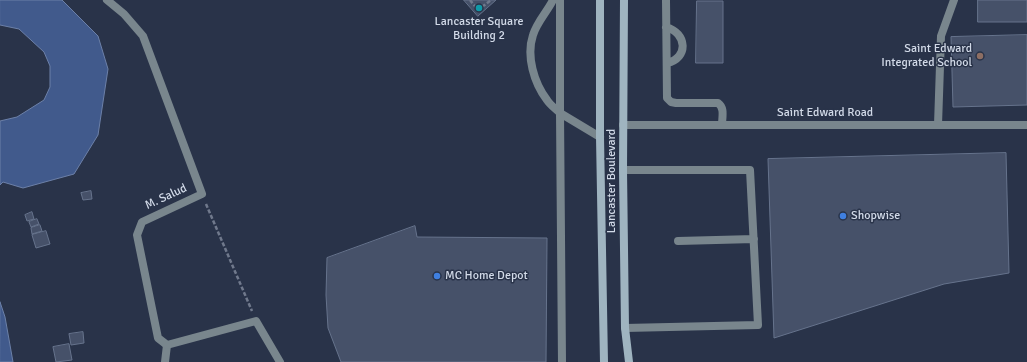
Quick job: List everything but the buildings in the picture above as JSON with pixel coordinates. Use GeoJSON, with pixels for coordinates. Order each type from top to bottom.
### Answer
{"type":"FeatureCollection","features":[{"type":"Feature","properties":{"kind":"main road","name":"Lancaster Boulevard"},"geometry":{"type":"LineString","coordinates":[[600,0],[600,137],[604,362]]}},
{"type":"Feature","properties":{"kind":"main road","name":"Lancaster Boulevard"},"geometry":{"type":"LineString","coordinates":[[624,0],[623,170],[625,328],[629,362]]}},
{"type":"Feature","properties":{"kind":"street","name":"M. Salud"},"geometry":{"type":"LineString","coordinates":[[107,0],[124,14],[143,36],[202,194],[142,222],[137,235],[158,338],[167,345]]}},
{"type":"Feature","properties":{"kind":"street"},"geometry":{"type":"LineString","coordinates":[[553,0],[532,36],[530,53],[536,81],[547,101],[560,113],[600,137]]}},
{"type":"Feature","properties":{"kind":"street"},"geometry":{"type":"LineString","coordinates":[[560,0],[562,362]]}},
{"type":"Feature","properties":{"kind":"street"},"geometry":{"type":"LineString","coordinates":[[666,0],[667,98],[670,102],[718,104],[722,108],[722,125]]}},
{"type":"Feature","properties":{"kind":"street"},"geometry":{"type":"LineString","coordinates":[[938,125],[942,36],[954,0]]}},
{"type":"Feature","properties":{"kind":"street"},"geometry":{"type":"LineString","coordinates":[[666,27],[676,32],[680,36],[682,42],[682,48],[677,58],[672,62],[667,63]]}},
{"type":"Feature","properties":{"kind":"street","name":"Saint Edward Road"},"geometry":{"type":"LineString","coordinates":[[623,124],[1027,125]]}},
{"type":"Feature","properties":{"kind":"street"},"geometry":{"type":"LineString","coordinates":[[623,170],[750,170],[758,325],[625,328]]}},
{"type":"Feature","properties":{"kind":"street"},"geometry":{"type":"LineString","coordinates":[[678,241],[754,239]]}},
{"type":"Feature","properties":{"kind":"street"},"geometry":{"type":"LineString","coordinates":[[165,362],[167,345],[256,321],[280,362]]}},
{"type":"Feature","properties":{"kind":"path"},"geometry":{"type":"LineString","coordinates":[[470,0],[478,10],[491,0]]}},
{"type":"Feature","properties":{"kind":"path"},"geometry":{"type":"LineString","coordinates":[[202,194],[256,321]]}},
{"type":"Feature","properties":{"kind":"water"},"geometry":{"type":"Polygon","coordinates":[[[0,0],[62,0],[98,36],[108,69],[98,135],[74,174],[23,188],[3,182],[0,185],[0,121],[17,117],[44,100],[50,87],[50,66],[44,52],[19,29],[0,25],[0,0]]]}},
{"type":"Feature","properties":{"kind":"water"},"geometry":{"type":"Polygon","coordinates":[[[0,302],[5,317],[13,362],[0,362],[0,302]]]}},
{"type":"Feature","properties":{"kind":"place","name":"Lancaster Square Building 2"},"geometry":{"type":"Point","coordinates":[479,8]}},
{"type":"Feature","properties":{"kind":"place","name":"Saint Edward Integrated School"},"geometry":{"type":"Point","coordinates":[980,56]}},
{"type":"Feature","properties":{"kind":"place","name":"Shopwise"},"geometry":{"type":"Point","coordinates":[843,216]}},
{"type":"Feature","properties":{"kind":"place","name":"MC Home Depot"},"geometry":{"type":"Point","coordinates":[437,276]}}]}
